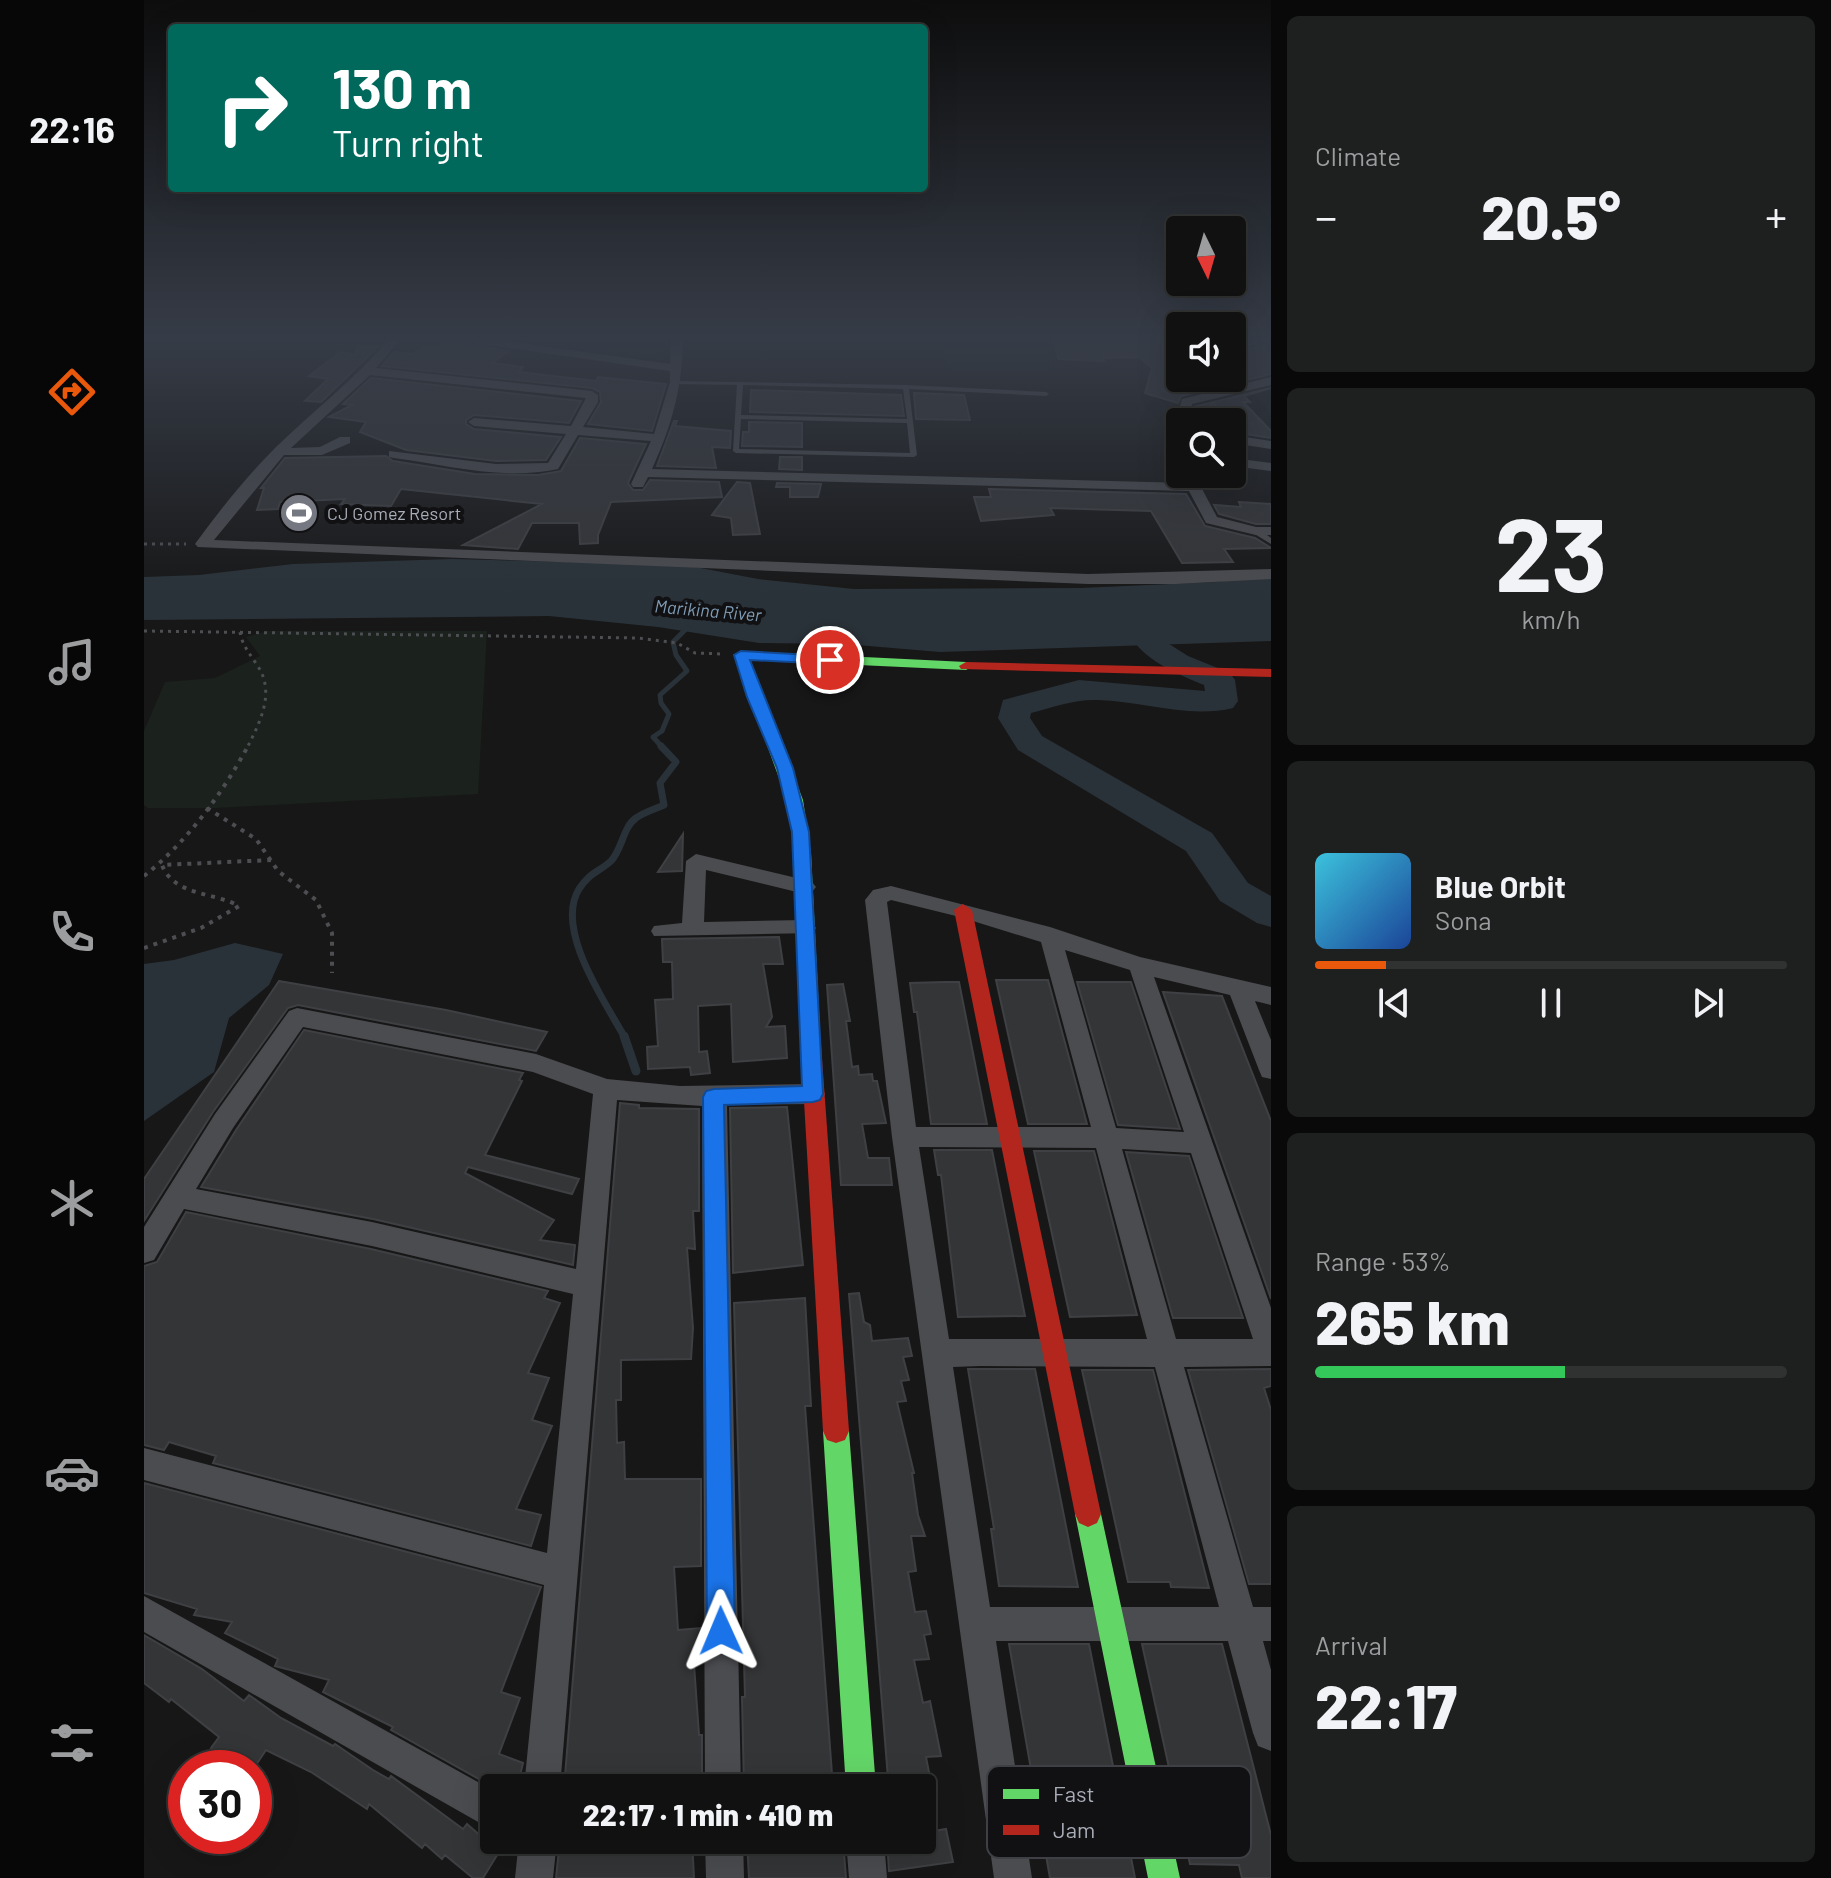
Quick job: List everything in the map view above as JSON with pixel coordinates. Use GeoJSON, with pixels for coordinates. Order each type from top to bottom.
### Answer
{"type":"FeatureCollection","features":[{"type":"Feature","properties":{"kind":"street"},"geometry":{"type":"LineString","coordinates":[[203,544],[240,494],[306,428]]}},
{"type":"Feature","properties":{"kind":"street"},"geometry":{"type":"LineString","coordinates":[[538,428],[659,438]]}},
{"type":"Feature","properties":{"kind":"street"},"geometry":{"type":"LineString","coordinates":[[394,454],[538,470],[553,466],[578,428]]}},
{"type":"Feature","properties":{"kind":"street"},"geometry":{"type":"LineString","coordinates":[[662,428],[640,479],[1166,480]]}},
{"type":"Feature","properties":{"kind":"street"},"geometry":{"type":"LineString","coordinates":[[280,451],[305,454],[322,452],[345,440]]}},
{"type":"Feature","properties":{"kind":"street"},"geometry":{"type":"LineString","coordinates":[[1246,441],[1271,445]]}},
{"type":"Feature","properties":{"kind":"street"},"geometry":{"type":"LineString","coordinates":[[1246,464],[1271,467]]}},
{"type":"Feature","properties":{"kind":"street"},"geometry":{"type":"LineString","coordinates":[[1196,488],[1208,517],[1263,531]]}},
{"type":"Feature","properties":{"kind":"street"},"geometry":{"type":"LineString","coordinates":[[203,544],[1088,579],[1176,579],[1271,574]]}},
{"type":"Feature","properties":{"kind":"street"},"geometry":{"type":"LineString","coordinates":[[860,1774],[813,1094],[805,887],[795,800],[741,655],[942,665],[1271,673]]}},
{"type":"Feature","properties":{"kind":"street"},"geometry":{"type":"LineString","coordinates":[[693,929],[696,861],[805,887]]}},
{"type":"Feature","properties":{"kind":"street"},"geometry":{"type":"LineString","coordinates":[[997,1766],[905,1137],[876,900],[881,895],[891,893],[963,910],[1139,965],[1271,996]]}},
{"type":"Feature","properties":{"kind":"street"},"geometry":{"type":"LineString","coordinates":[[963,910],[1140,1766]]}},
{"type":"Feature","properties":{"kind":"street"},"geometry":{"type":"LineString","coordinates":[[662,931],[805,928]]}},
{"type":"Feature","properties":{"kind":"street"},"geometry":{"type":"LineString","coordinates":[[1050,935],[1165,1355],[1256,1624],[1271,1733]]}},
{"type":"Feature","properties":{"kind":"street"},"geometry":{"type":"LineString","coordinates":[[938,1353],[1056,1351],[1165,1355],[1271,1350],[1139,965]]}},
{"type":"Feature","properties":{"kind":"street"},"geometry":{"type":"LineString","coordinates":[[1238,987],[1271,1070]]}},
{"type":"Feature","properties":{"kind":"street"},"geometry":{"type":"LineString","coordinates":[[144,1251],[224,1121],[297,1017],[536,1063],[606,1089],[649,1095],[714,1097],[813,1094]]}},
{"type":"Feature","properties":{"kind":"street"},"geometry":{"type":"LineString","coordinates":[[543,1774],[606,1089]]}},
{"type":"Feature","properties":{"kind":"street"},"geometry":{"type":"LineString","coordinates":[[714,1097],[723,1774]]}},
{"type":"Feature","properties":{"kind":"street"},"geometry":{"type":"LineString","coordinates":[[905,1137],[1108,1138],[1200,1143]]}},
{"type":"Feature","properties":{"kind":"street"},"geometry":{"type":"LineString","coordinates":[[179,1197],[372,1234],[589,1285]]}},
{"type":"Feature","properties":{"kind":"street"},"geometry":{"type":"LineString","coordinates":[[144,1464],[562,1573]]}},
{"type":"Feature","properties":{"kind":"street"},"geometry":{"type":"LineString","coordinates":[[144,1613],[480,1804]]}},
{"type":"Feature","properties":{"kind":"street"},"geometry":{"type":"LineString","coordinates":[[977,1624],[1256,1624]]}},
{"type":"Feature","properties":{"kind":"street"},"geometry":{"type":"LineString","coordinates":[[534,1878],[537,1854]]}},
{"type":"Feature","properties":{"kind":"street"},"geometry":{"type":"LineString","coordinates":[[724,1854],[725,1878]]}},
{"type":"Feature","properties":{"kind":"street"},"geometry":{"type":"LineString","coordinates":[[866,1854],[868,1878]]}},
{"type":"Feature","properties":{"kind":"street"},"geometry":{"type":"LineString","coordinates":[[1010,1858],[1013,1878]]}},
{"type":"Feature","properties":{"kind":"street"},"geometry":{"type":"LineString","coordinates":[[1160,1858],[1164,1878]]}},
{"type":"Feature","properties":{"kind":"lane"},"geometry":{"type":"LineString","coordinates":[[737,428],[736,451],[914,455],[911,428]]}},
{"type":"Feature","properties":{"kind":"lane"},"geometry":{"type":"LineString","coordinates":[[1263,531],[1271,542]]}},
{"type":"Feature","properties":{"kind":"path"},"geometry":{"type":"LineString","coordinates":[[144,544],[203,544]]}},
{"type":"Feature","properties":{"kind":"path"},"geometry":{"type":"LineString","coordinates":[[144,631],[662,640],[677,643],[695,653]]}},
{"type":"Feature","properties":{"kind":"path"},"geometry":{"type":"LineString","coordinates":[[144,876],[162,865],[253,743],[267,704],[268,687],[263,673],[240,639],[240,632]]}},
{"type":"Feature","properties":{"kind":"path"},"geometry":{"type":"LineString","coordinates":[[207,808],[256,839],[278,871],[316,900],[332,933],[332,973]]}},
{"type":"Feature","properties":{"kind":"path"},"geometry":{"type":"LineString","coordinates":[[162,865],[271,860]]}},
{"type":"Feature","properties":{"kind":"path"},"geometry":{"type":"LineString","coordinates":[[144,948],[201,928],[239,906],[225,898],[188,891],[166,875],[162,865]]}},
{"type":"Feature","properties":{"kind":"shaded area"},"geometry":{"type":"Polygon","coordinates":[[[267,631],[487,631],[478,794],[216,808],[148,808],[144,805],[144,731],[165,682],[215,678],[260,656],[246,637],[267,631]]]}},
{"type":"Feature","properties":{"kind":"water","name":"Marikina River"},"geometry":{"type":"Polygon","coordinates":[[[452,559],[685,565],[758,579],[854,589],[1081,588],[1216,582],[1271,575],[1271,641],[940,652],[845,644],[759,643],[658,627],[549,616],[144,620],[144,577],[199,575],[293,564],[452,559]]]}},
{"type":"Feature","properties":{"kind":"water"},"geometry":{"type":"Polygon","coordinates":[[[235,943],[283,954],[269,985],[229,1018],[214,1072],[144,1121],[144,964],[174,960],[235,943]]]}},
{"type":"Feature","properties":{"kind":"building"},"geometry":{"type":"Polygon","coordinates":[[[363,428],[472,428],[561,437],[546,460],[496,461],[406,450],[360,432],[363,428]]]}},
{"type":"Feature","properties":{"kind":"building"},"geometry":{"type":"Polygon","coordinates":[[[621,428],[653,428],[652,431],[621,428]]]}},
{"type":"Feature","properties":{"kind":"building"},"geometry":{"type":"Polygon","coordinates":[[[671,428],[731,431],[730,448],[712,447],[716,468],[657,466],[671,428]]]}},
{"type":"Feature","properties":{"kind":"building"},"geometry":{"type":"Polygon","coordinates":[[[749,428],[802,428],[802,447],[742,446],[743,432],[749,432],[749,428]]]}},
{"type":"Feature","properties":{"kind":"building"},"geometry":{"type":"Polygon","coordinates":[[[1246,428],[1268,428],[1271,438],[1246,434],[1246,428]]]}},
{"type":"Feature","properties":{"kind":"building"},"geometry":{"type":"Polygon","coordinates":[[[580,438],[646,444],[628,483],[633,490],[643,490],[650,480],[719,482],[722,497],[611,502],[598,535],[598,543],[580,544],[579,523],[532,523],[518,549],[463,545],[542,504],[401,489],[391,506],[341,504],[345,499],[280,502],[278,509],[257,510],[264,488],[261,488],[285,458],[386,456],[393,461],[475,474],[538,475],[561,471],[580,438]]]}},
{"type":"Feature","properties":{"kind":"building"},"geometry":{"type":"Polygon","coordinates":[[[780,457],[802,457],[802,470],[779,469],[780,457]]]}},
{"type":"Feature","properties":{"kind":"building"},"geometry":{"type":"Polygon","coordinates":[[[737,482],[750,483],[760,534],[733,535],[731,518],[712,515],[737,482]]]}},
{"type":"Feature","properties":{"kind":"building"},"geometry":{"type":"Polygon","coordinates":[[[777,483],[821,484],[818,497],[790,497],[790,487],[776,487],[777,483]]]}},
{"type":"Feature","properties":{"kind":"building"},"geometry":{"type":"Polygon","coordinates":[[[989,489],[1186,494],[1205,526],[1255,538],[1271,548],[1224,549],[1233,562],[1182,563],[1151,511],[1050,508],[1054,515],[981,521],[974,497],[991,497],[989,489]]]}},
{"type":"Feature","properties":{"kind":"building"},"geometry":{"type":"Polygon","coordinates":[[[1239,502],[1271,504],[1271,524],[1256,524],[1219,514],[1214,505],[1241,507],[1239,502]]]}},
{"type":"Feature","properties":{"kind":"building"},"geometry":{"type":"Polygon","coordinates":[[[683,834],[682,871],[658,872],[683,834]]]}},
{"type":"Feature","properties":{"kind":"building"},"geometry":{"type":"Polygon","coordinates":[[[779,937],[783,964],[763,964],[772,1017],[766,1027],[785,1026],[787,1058],[733,1062],[731,1004],[698,1006],[699,1052],[707,1051],[710,1073],[691,1075],[690,1067],[648,1069],[647,1047],[658,1046],[655,1000],[673,999],[672,962],[663,962],[662,939],[779,937]]]}},
{"type":"Feature","properties":{"kind":"building"},"geometry":{"type":"Polygon","coordinates":[[[996,980],[1048,980],[1087,1124],[1028,1124],[996,980]]]}},
{"type":"Feature","properties":{"kind":"building"},"geometry":{"type":"Polygon","coordinates":[[[279,981],[446,1010],[547,1032],[536,1051],[298,1005],[288,1008],[213,1112],[144,1221],[144,1179],[279,981]]]}},
{"type":"Feature","properties":{"kind":"building"},"geometry":{"type":"Polygon","coordinates":[[[959,982],[987,1124],[931,1124],[917,1012],[914,1012],[910,983],[959,982]]]}},
{"type":"Feature","properties":{"kind":"building"},"geometry":{"type":"Polygon","coordinates":[[[1077,982],[1131,982],[1180,1129],[1118,1125],[1077,982]]]}},
{"type":"Feature","properties":{"kind":"building"},"geometry":{"type":"Polygon","coordinates":[[[843,984],[850,1021],[846,1021],[852,1067],[858,1066],[859,1075],[872,1074],[873,1081],[877,1081],[886,1123],[862,1124],[868,1158],[889,1158],[892,1185],[841,1185],[827,985],[843,984]]]}},
{"type":"Feature","properties":{"kind":"building"},"geometry":{"type":"Polygon","coordinates":[[[1163,992],[1222,996],[1271,1121],[1271,1299],[1163,992]]]}},
{"type":"Feature","properties":{"kind":"building"},"geometry":{"type":"Polygon","coordinates":[[[304,1030],[523,1073],[519,1080],[522,1081],[485,1155],[579,1179],[572,1194],[468,1167],[465,1173],[554,1220],[540,1240],[575,1245],[573,1265],[373,1219],[201,1187],[304,1030]]]}},
{"type":"Feature","properties":{"kind":"building"},"geometry":{"type":"Polygon","coordinates":[[[620,1103],[639,1105],[639,1108],[699,1109],[699,1211],[693,1211],[695,1249],[687,1248],[693,1328],[691,1359],[621,1360],[621,1400],[616,1400],[617,1443],[624,1442],[625,1479],[701,1479],[701,1566],[674,1567],[678,1630],[701,1628],[701,1663],[694,1664],[699,1735],[702,1735],[702,1774],[565,1774],[620,1103]]]}},
{"type":"Feature","properties":{"kind":"building"},"geometry":{"type":"Polygon","coordinates":[[[787,1107],[803,1265],[733,1273],[730,1108],[787,1107]]]}},
{"type":"Feature","properties":{"kind":"building"},"geometry":{"type":"Polygon","coordinates":[[[934,1150],[992,1150],[1025,1316],[958,1317],[941,1175],[938,1175],[934,1150]]]}},
{"type":"Feature","properties":{"kind":"building"},"geometry":{"type":"Polygon","coordinates":[[[1034,1151],[1094,1151],[1137,1315],[1070,1317],[1034,1151]]]}},
{"type":"Feature","properties":{"kind":"building"},"geometry":{"type":"Polygon","coordinates":[[[1126,1152],[1189,1156],[1243,1318],[1173,1318],[1126,1152]]]}},
{"type":"Feature","properties":{"kind":"building"},"geometry":{"type":"Polygon","coordinates":[[[186,1212],[371,1249],[548,1291],[544,1298],[560,1303],[528,1373],[549,1378],[532,1420],[552,1426],[516,1509],[541,1515],[531,1546],[213,1463],[216,1456],[169,1442],[164,1450],[144,1445],[144,1266],[157,1262],[186,1212]]]}},
{"type":"Feature","properties":{"kind":"building"},"geometry":{"type":"Polygon","coordinates":[[[859,1293],[864,1322],[870,1325],[872,1341],[908,1338],[912,1356],[903,1357],[909,1380],[901,1381],[906,1401],[897,1402],[914,1473],[918,1515],[925,1536],[911,1536],[916,1571],[908,1572],[915,1612],[926,1611],[931,1634],[924,1635],[929,1659],[914,1660],[923,1703],[930,1701],[941,1756],[926,1757],[929,1774],[888,1774],[849,1294],[859,1293]]]}},
{"type":"Feature","properties":{"kind":"building"},"geometry":{"type":"Polygon","coordinates":[[[805,1298],[811,1406],[805,1406],[832,1774],[744,1774],[742,1697],[745,1697],[734,1303],[805,1298]]]}},
{"type":"Feature","properties":{"kind":"building"},"geometry":{"type":"Polygon","coordinates":[[[968,1369],[1035,1369],[1078,1587],[999,1586],[991,1529],[994,1529],[968,1369]]]}},
{"type":"Feature","properties":{"kind":"building"},"geometry":{"type":"Polygon","coordinates":[[[1271,1369],[1271,1386],[1264,1388],[1271,1410],[1271,1584],[1249,1584],[1188,1370],[1271,1369]]]}},
{"type":"Feature","properties":{"kind":"building"},"geometry":{"type":"Polygon","coordinates":[[[1082,1370],[1153,1370],[1209,1588],[1171,1587],[1170,1582],[1128,1582],[1082,1370]]]}},
{"type":"Feature","properties":{"kind":"building"},"geometry":{"type":"Polygon","coordinates":[[[144,1483],[541,1587],[501,1692],[520,1698],[499,1754],[523,1763],[520,1774],[480,1774],[480,1780],[391,1730],[393,1727],[323,1692],[329,1680],[275,1666],[278,1659],[225,1633],[232,1622],[194,1615],[197,1609],[144,1593],[144,1483]]]}},
{"type":"Feature","properties":{"kind":"building"},"geometry":{"type":"Polygon","coordinates":[[[144,1635],[202,1669],[244,1701],[249,1695],[281,1718],[333,1746],[335,1744],[389,1779],[391,1776],[463,1829],[467,1824],[480,1835],[480,1854],[498,1854],[483,1878],[473,1878],[445,1855],[442,1859],[425,1844],[422,1848],[369,1804],[367,1809],[311,1772],[272,1753],[272,1750],[214,1750],[211,1748],[219,1737],[171,1699],[169,1702],[144,1683],[144,1635]]]}},
{"type":"Feature","properties":{"kind":"building"},"geometry":{"type":"Polygon","coordinates":[[[1009,1644],[1089,1644],[1113,1766],[1030,1766],[1009,1644]]]}},
{"type":"Feature","properties":{"kind":"building"},"geometry":{"type":"Polygon","coordinates":[[[1142,1644],[1222,1644],[1271,1835],[1271,1878],[1242,1878],[1239,1865],[1190,1864],[1189,1858],[1251,1858],[1251,1766],[1169,1766],[1142,1644]]]}},
{"type":"Feature","properties":{"kind":"building"},"geometry":{"type":"Polygon","coordinates":[[[946,1829],[953,1862],[889,1871],[888,1854],[936,1854],[936,1831],[946,1829]]]}},
{"type":"Feature","properties":{"kind":"building"},"geometry":{"type":"Polygon","coordinates":[[[559,1854],[693,1854],[694,1878],[556,1878],[559,1854]]]}},
{"type":"Feature","properties":{"kind":"building"},"geometry":{"type":"Polygon","coordinates":[[[748,1854],[844,1854],[846,1878],[749,1878],[748,1854]]]}},
{"type":"Feature","properties":{"kind":"building"},"geometry":{"type":"Polygon","coordinates":[[[1046,1858],[1131,1858],[1135,1878],[1050,1878],[1046,1858]]]}},
{"type":"Feature","properties":{"kind":"waterway"},"geometry":{"type":"LineString","coordinates":[[1130,612],[1155,649],[1219,680],[1222,701],[1171,700],[1102,690],[1079,690],[1015,707],[1014,718],[1030,743],[1199,842],[1234,892],[1271,913]]}},
{"type":"Feature","properties":{"kind":"waterway","name":"Marikina River"},"geometry":{"type":"LineString","coordinates":[[663,748],[653,737],[662,731],[669,714],[661,703],[660,695],[687,671],[676,655],[673,642],[688,627]]}},
{"type":"Feature","properties":{"kind":"waterway"},"geometry":{"type":"LineString","coordinates":[[624,1037],[586,966],[573,925],[573,906],[583,883],[615,856],[632,822],[664,805],[660,783],[676,762],[661,746]]}},
{"type":"Feature","properties":{"kind":"waterway"},"geometry":{"type":"LineString","coordinates":[[624,1037],[636,1071]]}},
{"type":"Feature","properties":{"kind":"traffic: fast"},"geometry":{"type":"LineString","coordinates":[[810,1031],[803,853],[795,800],[741,655],[966,666]]}},
{"type":"Feature","properties":{"kind":"traffic: fast"},"geometry":{"type":"LineString","coordinates":[[836,1431],[860,1774]]}},
{"type":"Feature","properties":{"kind":"traffic: fast"},"geometry":{"type":"LineString","coordinates":[[1088,1514],[1141,1766]]}},
{"type":"Feature","properties":{"kind":"traffic: fast"},"geometry":{"type":"LineString","coordinates":[[1160,1858],[1164,1878]]}},
{"type":"Feature","properties":{"kind":"traffic: jam"},"geometry":{"type":"LineString","coordinates":[[966,666],[1271,673]]}},
{"type":"Feature","properties":{"kind":"traffic: jam"},"geometry":{"type":"LineString","coordinates":[[963,910],[1088,1514]]}},
{"type":"Feature","properties":{"kind":"traffic: jam"},"geometry":{"type":"LineString","coordinates":[[810,1031],[836,1431]]}},
{"type":"Feature","properties":{"kind":"place","name":"CJ Gomez Resort"},"geometry":{"type":"Point","coordinates":[299,513]}},
{"type":"Feature","properties":{"kind":"route"},"geometry":{"type":"LineString","coordinates":[[721,1631],[714,1097],[813,1094],[801,832],[785,768],[741,655],[830,660]]}}]}
